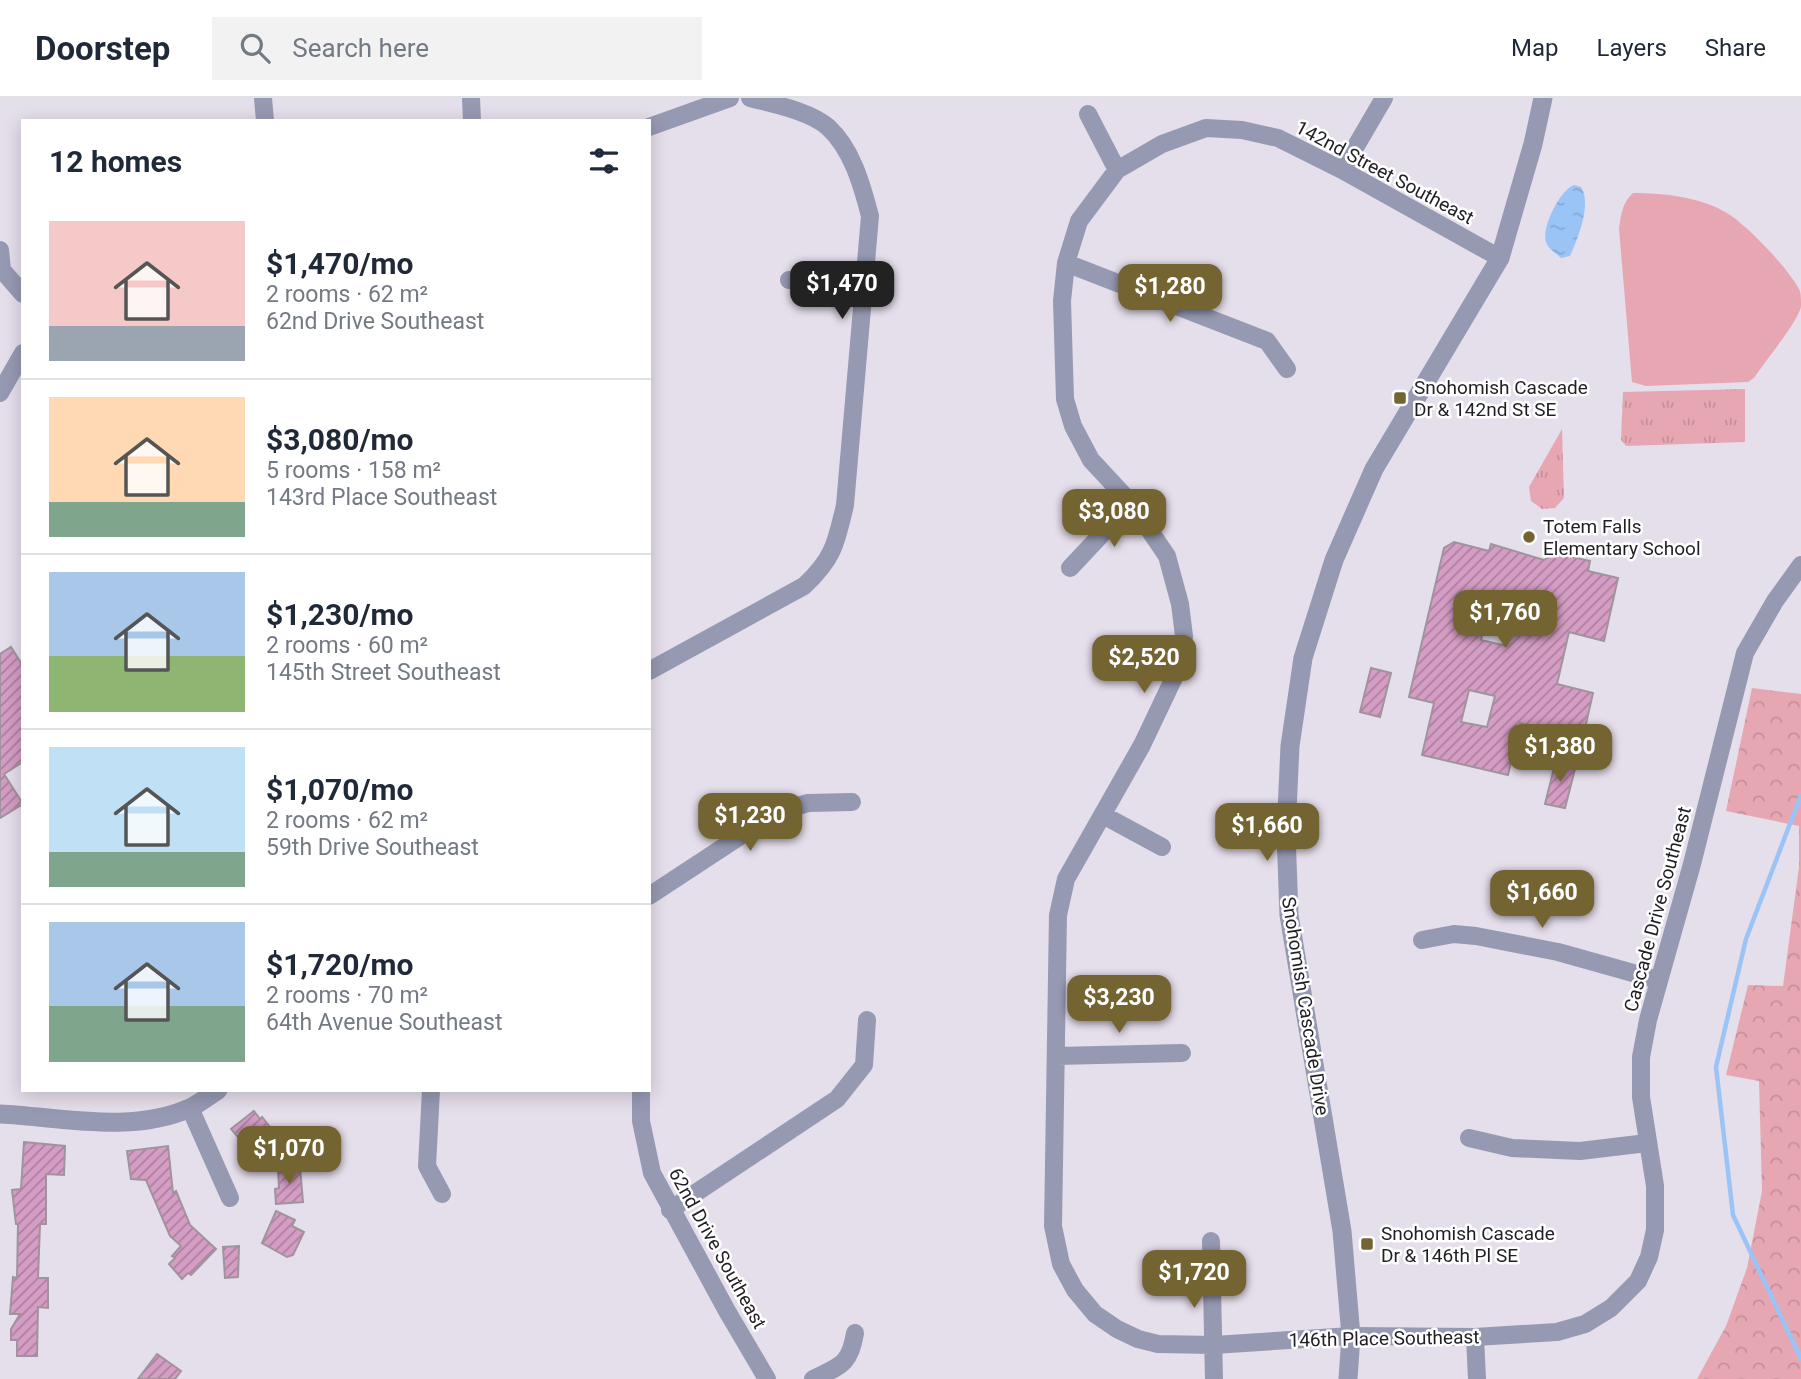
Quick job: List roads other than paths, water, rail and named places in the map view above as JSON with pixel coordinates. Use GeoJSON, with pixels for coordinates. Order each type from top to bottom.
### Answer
{"type":"FeatureCollection","features":[{"type":"Feature","properties":{"kind":"street"},"geometry":{"type":"LineString","coordinates":[[263,98],[265,119]]}},
{"type":"Feature","properties":{"kind":"street"},"geometry":{"type":"LineString","coordinates":[[471,98],[472,119]]}},
{"type":"Feature","properties":{"kind":"street"},"geometry":{"type":"LineString","coordinates":[[651,126],[730,98]]}},
{"type":"Feature","properties":{"kind":"street"},"geometry":{"type":"LineString","coordinates":[[651,670],[804,586],[824,568],[836,544],[845,505],[870,216],[861,178],[827,126],[799,112],[750,98]]}},
{"type":"Feature","properties":{"kind":"street"},"geometry":{"type":"LineString","coordinates":[[1342,170],[1384,98]]}},
{"type":"Feature","properties":{"kind":"street","name":"Snohomish Cascade Drive"},"geometry":{"type":"LineString","coordinates":[[1348,1379],[1350,1336],[1342,1231],[1289,915],[1286,833],[1290,746],[1303,659],[1334,560],[1374,469],[1500,258],[1533,144],[1543,98]]}},
{"type":"Feature","properties":{"kind":"street"},"geometry":{"type":"LineString","coordinates":[[1088,114],[1117,170]]}},
{"type":"Feature","properties":{"kind":"street","name":"142nd Street Southeast"},"geometry":{"type":"LineString","coordinates":[[1117,170],[1161,144],[1206,128],[1242,130],[1278,138],[1342,170],[1500,258]]}},
{"type":"Feature","properties":{"kind":"street","name":"146th Place Southeast"},"geometry":{"type":"LineString","coordinates":[[1117,170],[1079,221],[1066,263],[1062,301],[1065,399],[1073,426],[1091,460],[1131,503],[1167,556],[1180,604],[1184,636],[1181,663],[1142,745],[1066,879],[1058,915],[1053,1226],[1061,1264],[1075,1290],[1095,1314],[1138,1339],[1158,1345],[1214,1345],[1350,1336],[1475,1337],[1557,1332],[1585,1324],[1611,1308],[1637,1281]]}},
{"type":"Feature","properties":{"kind":"street"},"geometry":{"type":"LineString","coordinates":[[0,250],[2,270],[21,293]]}},
{"type":"Feature","properties":{"kind":"street"},"geometry":{"type":"LineString","coordinates":[[1066,263],[1267,341],[1287,369]]}},
{"type":"Feature","properties":{"kind":"street"},"geometry":{"type":"LineString","coordinates":[[789,280],[829,284],[863,292]]}},
{"type":"Feature","properties":{"kind":"street"},"geometry":{"type":"LineString","coordinates":[[0,393],[21,356]]}},
{"type":"Feature","properties":{"kind":"street"},"geometry":{"type":"LineString","coordinates":[[1070,568],[1131,503]]}},
{"type":"Feature","properties":{"kind":"street","name":"Cascade Drive Southeast"},"geometry":{"type":"LineString","coordinates":[[1637,1281],[1649,1257],[1655,1230],[1655,1186],[1641,1097],[1641,1057],[1658,980],[1692,864],[1745,653],[1775,601],[1801,565]]}},
{"type":"Feature","properties":{"kind":"street"},"geometry":{"type":"LineString","coordinates":[[651,895],[777,812],[808,803],[832,800],[852,802]]}},
{"type":"Feature","properties":{"kind":"street"},"geometry":{"type":"LineString","coordinates":[[1103,815],[1162,847]]}},
{"type":"Feature","properties":{"kind":"street"},"geometry":{"type":"LineString","coordinates":[[1422,940],[1454,934],[1476,936],[1558,952],[1658,980]]}},
{"type":"Feature","properties":{"kind":"street"},"geometry":{"type":"LineString","coordinates":[[670,1210],[837,1099],[864,1065],[867,1020]]}},
{"type":"Feature","properties":{"kind":"street"},"geometry":{"type":"LineString","coordinates":[[1057,1056],[1182,1053]]}},
{"type":"Feature","properties":{"kind":"street"},"geometry":{"type":"LineString","coordinates":[[0,1114],[103,1122],[157,1117],[190,1108],[215,1092]]}},
{"type":"Feature","properties":{"kind":"street"},"geometry":{"type":"LineString","coordinates":[[431,1092],[427,1166],[442,1194]]}},
{"type":"Feature","properties":{"kind":"street","name":"62nd Drive Southeast"},"geometry":{"type":"LineString","coordinates":[[641,1092],[641,1121],[652,1173],[670,1210],[767,1379]]}},
{"type":"Feature","properties":{"kind":"street"},"geometry":{"type":"LineString","coordinates":[[190,1108],[230,1198]]}},
{"type":"Feature","properties":{"kind":"street"},"geometry":{"type":"LineString","coordinates":[[1469,1138],[1512,1148],[1580,1151],[1647,1143]]}},
{"type":"Feature","properties":{"kind":"street"},"geometry":{"type":"LineString","coordinates":[[1211,1241],[1214,1379]]}},
{"type":"Feature","properties":{"kind":"street"},"geometry":{"type":"LineString","coordinates":[[813,1379],[840,1366],[852,1352],[855,1333]]}},
{"type":"Feature","properties":{"kind":"street"},"geometry":{"type":"LineString","coordinates":[[1475,1337],[1477,1379]]}},
{"type":"Feature","properties":{"kind":"water"},"geometry":{"type":"Polygon","coordinates":[[[1574,185],[1581,187],[1584,194],[1584,212],[1570,256],[1561,258],[1547,244],[1546,228],[1563,194],[1574,185]]]}},
{"type":"Feature","properties":{"kind":"waterway"},"geometry":{"type":"LineString","coordinates":[[1801,795],[1746,939],[1716,1067],[1733,1215],[1801,1359]]}},
{"type":"Feature","properties":{"kind":"place","name":"Snohomish Cascade Dr & 142nd St SE"},"geometry":{"type":"Point","coordinates":[1400,398]}},
{"type":"Feature","properties":{"kind":"place","name":"Totem Falls Elementary School"},"geometry":{"type":"Point","coordinates":[1529,537]}},
{"type":"Feature","properties":{"kind":"place","name":"Snohomish Cascade Dr & 146th Pl SE"},"geometry":{"type":"Point","coordinates":[1367,1244]}}]}
